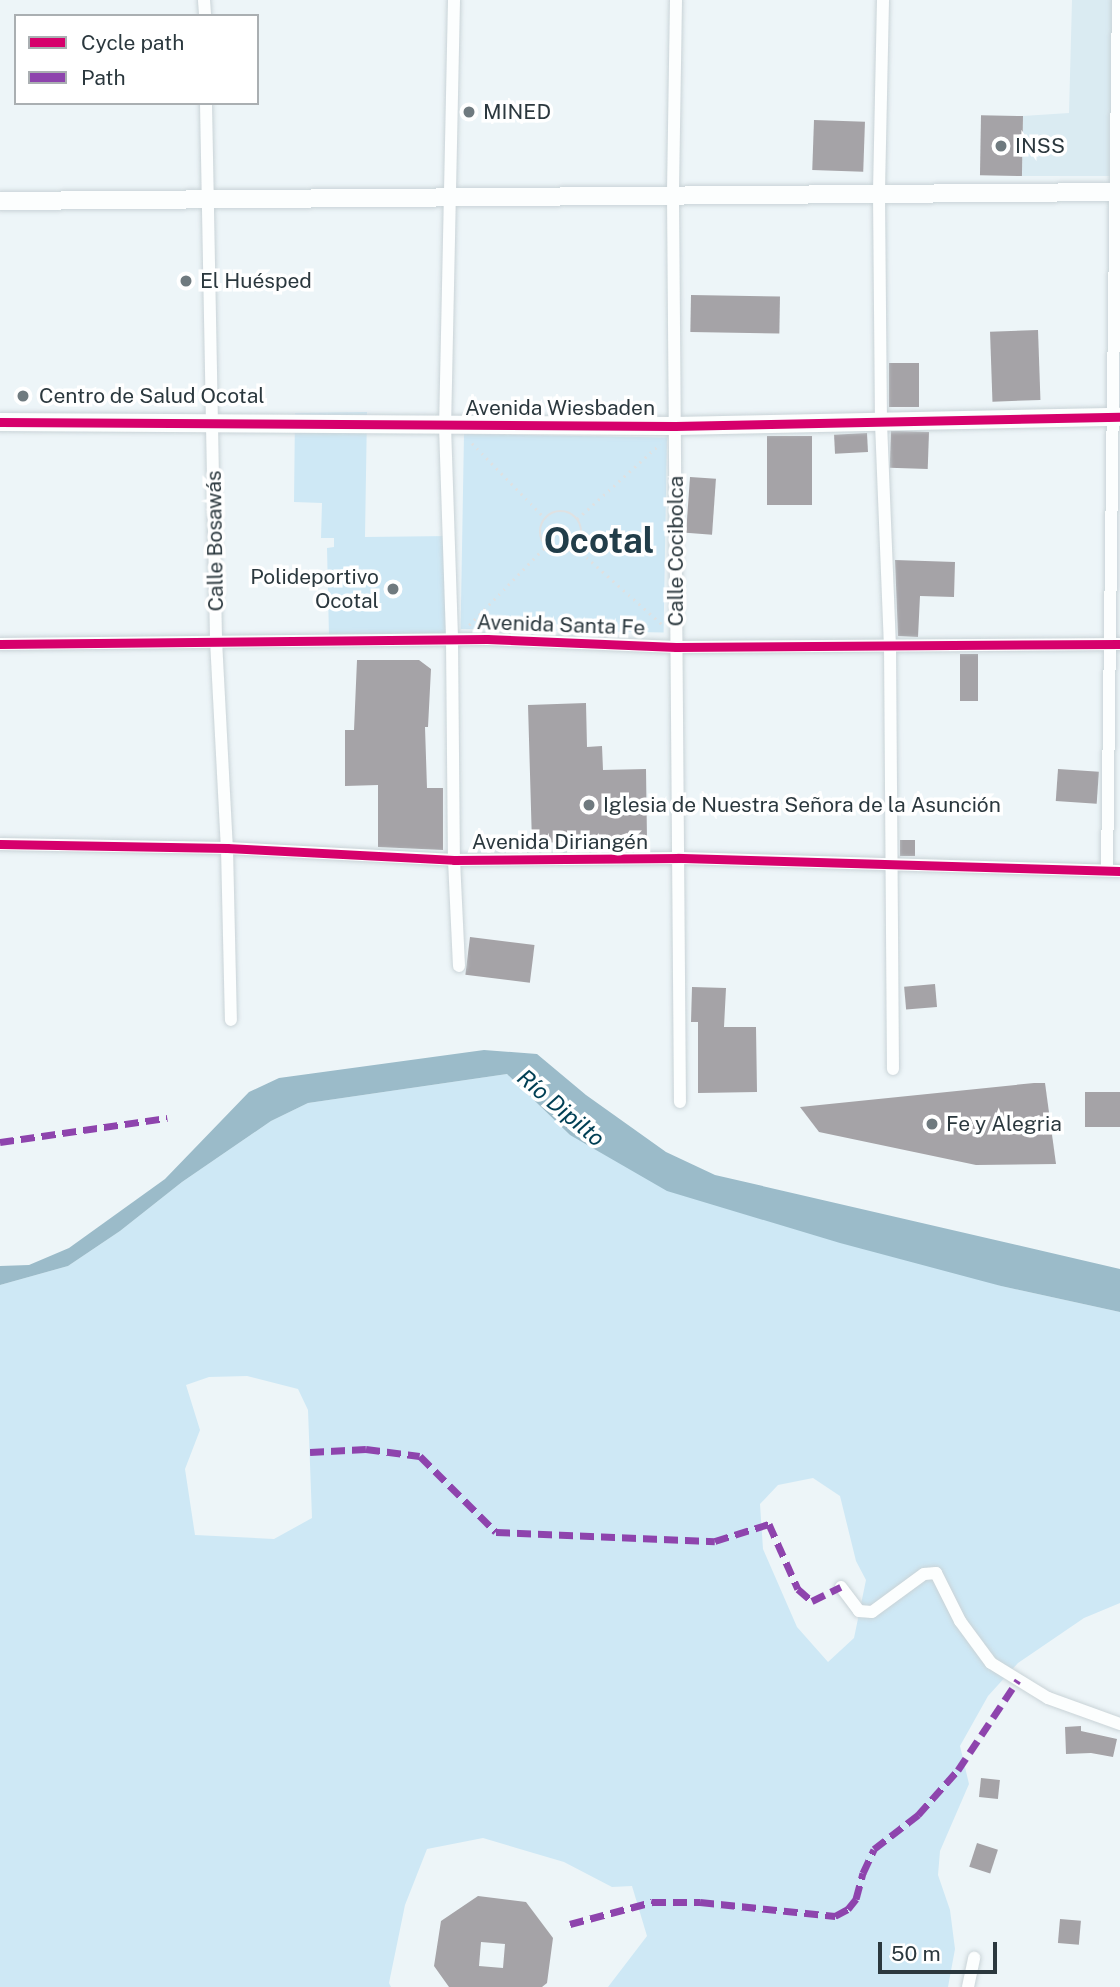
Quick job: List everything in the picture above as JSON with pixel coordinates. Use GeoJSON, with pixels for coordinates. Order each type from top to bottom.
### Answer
{"type":"FeatureCollection","features":[{"type":"Feature","properties":{"kind":"street"},"geometry":{"type":"LineString","coordinates":[[454,0],[445,426],[452,639],[454,860],[459,967]]}},
{"type":"Feature","properties":{"kind":"street","name":"Calle Cocibolca"},"geometry":{"type":"LineString","coordinates":[[676,0],[673,195],[680,1102]]}},
{"type":"Feature","properties":{"kind":"street"},"geometry":{"type":"LineString","coordinates":[[883,0],[879,194],[881,423],[890,643],[892,1069]]}},
{"type":"Feature","properties":{"kind":"street"},"geometry":{"type":"LineString","coordinates":[[1113,871],[1109,727],[1115,644],[1118,0]]}},
{"type":"Feature","properties":{"kind":"street","name":"Calle Bosawás"},"geometry":{"type":"LineString","coordinates":[[206,105],[216,640],[228,848],[231,1020]]}},
{"type":"Feature","properties":{"kind":"street"},"geometry":{"type":"LineString","coordinates":[[0,201],[208,202],[1117,192]]}},
{"type":"Feature","properties":{"kind":"street","name":"Avenida Wiesbaden"},"geometry":{"type":"LineString","coordinates":[[0,422],[675,426],[1115,416]]}},
{"type":"Feature","properties":{"kind":"street","name":"Avenida Santa Fe"},"geometry":{"type":"LineString","coordinates":[[0,644],[452,639],[676,647],[890,643],[1115,644]]}},
{"type":"Feature","properties":{"kind":"street"},"geometry":{"type":"LineString","coordinates":[[1109,727],[1120,743]]}},
{"type":"Feature","properties":{"kind":"street","name":"Avenida Diriangén"},"geometry":{"type":"LineString","coordinates":[[0,844],[228,848],[454,860],[679,858],[890,862],[1113,871]]}},
{"type":"Feature","properties":{"kind":"street"},"geometry":{"type":"LineString","coordinates":[[841,1587],[859,1611],[872,1612],[924,1574],[936,1573],[960,1621],[991,1663],[1048,1698],[1120,1724]]}},
{"type":"Feature","properties":{"kind":"street"},"geometry":{"type":"LineString","coordinates":[[968,1987],[974,1958]]}},
{"type":"Feature","properties":{"kind":"path"},"geometry":{"type":"LineString","coordinates":[[445,426],[464,434],[545,518]]}},
{"type":"Feature","properties":{"kind":"path"},"geometry":{"type":"LineString","coordinates":[[577,519],[667,438],[675,426]]}},
{"type":"Feature","properties":{"kind":"path"},"geometry":{"type":"LineString","coordinates":[[560,511],[573,514],[577,519],[582,529],[582,538],[576,548],[569,553],[555,553],[545,547],[540,536],[545,518],[560,511]]}},
{"type":"Feature","properties":{"kind":"path"},"geometry":{"type":"LineString","coordinates":[[452,639],[545,547]]}},
{"type":"Feature","properties":{"kind":"path"},"geometry":{"type":"LineString","coordinates":[[576,548],[668,629],[676,647]]}},
{"type":"Feature","properties":{"kind":"shaded area"},"geometry":{"type":"Polygon","coordinates":[[[1072,0],[1120,0],[1120,176],[1022,176],[1023,116],[1069,113],[1072,0]]]}},
{"type":"Feature","properties":{"kind":"shaded area"},"geometry":{"type":"Polygon","coordinates":[[[367,412],[365,537],[450,536],[452,639],[329,637],[327,548],[334,547],[334,538],[321,538],[322,503],[294,502],[295,413],[367,412]]]}},
{"type":"Feature","properties":{"kind":"shaded area"},"geometry":{"type":"Polygon","coordinates":[[[464,434],[667,438],[664,633],[461,629],[464,434]]]}},
{"type":"Feature","properties":{"kind":"shaded area"},"geometry":{"type":"Polygon","coordinates":[[[507,1074],[570,1135],[1001,1286],[1120,1312],[1120,1603],[1084,1618],[1018,1663],[988,1696],[960,1746],[969,1784],[940,1851],[938,1875],[950,1910],[955,1949],[948,1987],[608,1987],[647,1936],[632,1886],[612,1887],[564,1862],[483,1838],[427,1849],[405,1905],[389,1983],[391,1987],[0,1987],[0,1285],[68,1266],[271,1121],[308,1103],[507,1074]],[[247,1376],[209,1377],[186,1385],[200,1430],[185,1469],[195,1535],[274,1539],[312,1518],[308,1410],[298,1389],[247,1376]],[[813,1478],[778,1485],[760,1504],[763,1549],[797,1627],[828,1662],[854,1638],[866,1580],[856,1561],[840,1496],[813,1478]]]}},
{"type":"Feature","properties":{"kind":"water","name":"Río Dipilto"},"geometry":{"type":"Polygon","coordinates":[[[484,1050],[537,1054],[586,1095],[666,1152],[715,1175],[1120,1269],[1120,1312],[1001,1286],[840,1243],[667,1191],[570,1135],[507,1074],[308,1103],[271,1121],[68,1266],[0,1285],[0,1266],[29,1265],[69,1248],[165,1179],[249,1092],[279,1078],[484,1050]]]}},
{"type":"Feature","properties":{"kind":"building","name":"INSS"},"geometry":{"type":"Polygon","coordinates":[[[981,115],[1023,116],[1022,176],[980,175],[981,115]]]}},
{"type":"Feature","properties":{"kind":"building"},"geometry":{"type":"Polygon","coordinates":[[[814,120],[865,122],[863,172],[812,170],[814,120]]]}},
{"type":"Feature","properties":{"kind":"building"},"geometry":{"type":"Polygon","coordinates":[[[691,295],[780,297],[779,334],[690,332],[691,295]]]}},
{"type":"Feature","properties":{"kind":"building"},"geometry":{"type":"Polygon","coordinates":[[[1038,330],[1040,400],[992,402],[990,332],[1038,330]]]}},
{"type":"Feature","properties":{"kind":"building"},"geometry":{"type":"Polygon","coordinates":[[[889,363],[919,363],[919,407],[889,407],[889,363]]]}},
{"type":"Feature","properties":{"kind":"building"},"geometry":{"type":"Polygon","coordinates":[[[891,431],[929,432],[928,469],[890,468],[891,431]]]}},
{"type":"Feature","properties":{"kind":"building"},"geometry":{"type":"Polygon","coordinates":[[[867,433],[868,452],[835,454],[834,435],[867,433]]]}},
{"type":"Feature","properties":{"kind":"building"},"geometry":{"type":"Polygon","coordinates":[[[767,436],[812,436],[812,505],[767,505],[767,436]]]}},
{"type":"Feature","properties":{"kind":"building"},"geometry":{"type":"Polygon","coordinates":[[[690,477],[716,479],[712,535],[686,533],[690,477]]]}},
{"type":"Feature","properties":{"kind":"building"},"geometry":{"type":"Polygon","coordinates":[[[895,560],[955,562],[954,597],[920,596],[918,637],[898,636],[895,560]]]}},
{"type":"Feature","properties":{"kind":"building"},"geometry":{"type":"Polygon","coordinates":[[[960,654],[978,654],[978,701],[960,701],[960,654]]]}},
{"type":"Feature","properties":{"kind":"building"},"geometry":{"type":"Polygon","coordinates":[[[357,660],[419,660],[431,669],[428,727],[425,727],[427,788],[443,788],[443,850],[378,847],[378,785],[345,786],[345,730],[354,730],[357,660]]]}},
{"type":"Feature","properties":{"kind":"building","name":"Iglesia de Nuestra Señora de la Asunción"},"geometry":{"type":"Polygon","coordinates":[[[586,703],[587,747],[602,746],[603,770],[646,769],[647,840],[532,843],[528,705],[586,703]]]}},
{"type":"Feature","properties":{"kind":"building"},"geometry":{"type":"Polygon","coordinates":[[[1058,769],[1099,772],[1097,804],[1056,801],[1058,769]]]}},
{"type":"Feature","properties":{"kind":"building"},"geometry":{"type":"Polygon","coordinates":[[[900,840],[915,840],[915,856],[900,856],[900,840]]]}},
{"type":"Feature","properties":{"kind":"building"},"geometry":{"type":"Polygon","coordinates":[[[470,937],[535,945],[530,983],[465,975],[470,937]]]}},
{"type":"Feature","properties":{"kind":"building"},"geometry":{"type":"Polygon","coordinates":[[[935,984],[937,1007],[906,1010],[904,987],[935,984]]]}},
{"type":"Feature","properties":{"kind":"building"},"geometry":{"type":"Polygon","coordinates":[[[692,987],[726,988],[724,1027],[756,1027],[757,1092],[698,1093],[698,1022],[691,1022],[692,987]]]}},
{"type":"Feature","properties":{"kind":"building","name":"Fe y Alegria"},"geometry":{"type":"Polygon","coordinates":[[[1045,1083],[1056,1164],[976,1165],[819,1132],[800,1107],[1045,1083]]]}},
{"type":"Feature","properties":{"kind":"building"},"geometry":{"type":"Polygon","coordinates":[[[1085,1092],[1120,1092],[1120,1127],[1085,1127],[1085,1092]]]}},
{"type":"Feature","properties":{"kind":"building"},"geometry":{"type":"Polygon","coordinates":[[[1081,1726],[1081,1731],[1117,1739],[1113,1757],[1091,1753],[1066,1754],[1065,1727],[1081,1726]]]}},
{"type":"Feature","properties":{"kind":"building"},"geometry":{"type":"Polygon","coordinates":[[[981,1778],[1000,1780],[998,1799],[979,1797],[981,1778]]]}},
{"type":"Feature","properties":{"kind":"building"},"geometry":{"type":"Polygon","coordinates":[[[977,1843],[998,1850],[990,1874],[969,1867],[977,1843]]]}},
{"type":"Feature","properties":{"kind":"building"},"geometry":{"type":"Polygon","coordinates":[[[478,1896],[526,1902],[553,1938],[547,1983],[542,1987],[449,1987],[434,1966],[441,1921],[478,1896]],[[481,1942],[479,1966],[503,1968],[505,1944],[481,1942]]]}},
{"type":"Feature","properties":{"kind":"building"},"geometry":{"type":"Polygon","coordinates":[[[1060,1919],[1081,1921],[1079,1945],[1058,1943],[1060,1919]]]}},
{"type":"Feature","properties":{"kind":"marked path"},"geometry":{"type":"LineString","coordinates":[[0,1142],[167,1118]]}},
{"type":"Feature","properties":{"kind":"marked path"},"geometry":{"type":"LineString","coordinates":[[310,1452],[366,1449],[420,1456],[496,1532],[715,1541],[769,1524],[798,1589],[812,1601],[841,1587]]}},
{"type":"Feature","properties":{"kind":"marked path"},"geometry":{"type":"LineString","coordinates":[[570,1924],[652,1902],[700,1902],[835,1916],[848,1909],[856,1899],[863,1873],[874,1849],[918,1815],[958,1770],[1018,1680]]}},
{"type":"Feature","properties":{"kind":"cycle path"},"geometry":{"type":"LineString","coordinates":[[0,422],[675,426],[1120,417]]}},
{"type":"Feature","properties":{"kind":"cycle path"},"geometry":{"type":"LineString","coordinates":[[0,644],[487,639],[676,647],[1120,644]]}},
{"type":"Feature","properties":{"kind":"cycle path"},"geometry":{"type":"LineString","coordinates":[[0,844],[227,848],[454,860],[679,858],[1120,871]]}},
{"type":"Feature","properties":{"kind":"place","name":"MINED"},"geometry":{"type":"Point","coordinates":[469,112]}},
{"type":"Feature","properties":{"kind":"place","name":"INSS"},"geometry":{"type":"Point","coordinates":[1001,146]}},
{"type":"Feature","properties":{"kind":"place","name":"El Huésped"},"geometry":{"type":"Point","coordinates":[186,281]}},
{"type":"Feature","properties":{"kind":"place","name":"Centro de Salud Ocotal"},"geometry":{"type":"Point","coordinates":[23,396]}},
{"type":"Feature","properties":{"kind":"place","name":"Polideportivo Ocotal"},"geometry":{"type":"Point","coordinates":[393,589]}},
{"type":"Feature","properties":{"kind":"place","name":"Iglesia de Nuestra Señora de la Asunción"},"geometry":{"type":"Point","coordinates":[589,805]}},
{"type":"Feature","properties":{"kind":"place","name":"Fe y Alegria"},"geometry":{"type":"Point","coordinates":[932,1124]}},
{"type":"Feature","properties":{"kind":"district","name":"Ocotal"},"geometry":{"type":"Point","coordinates":[599,541]}}]}
